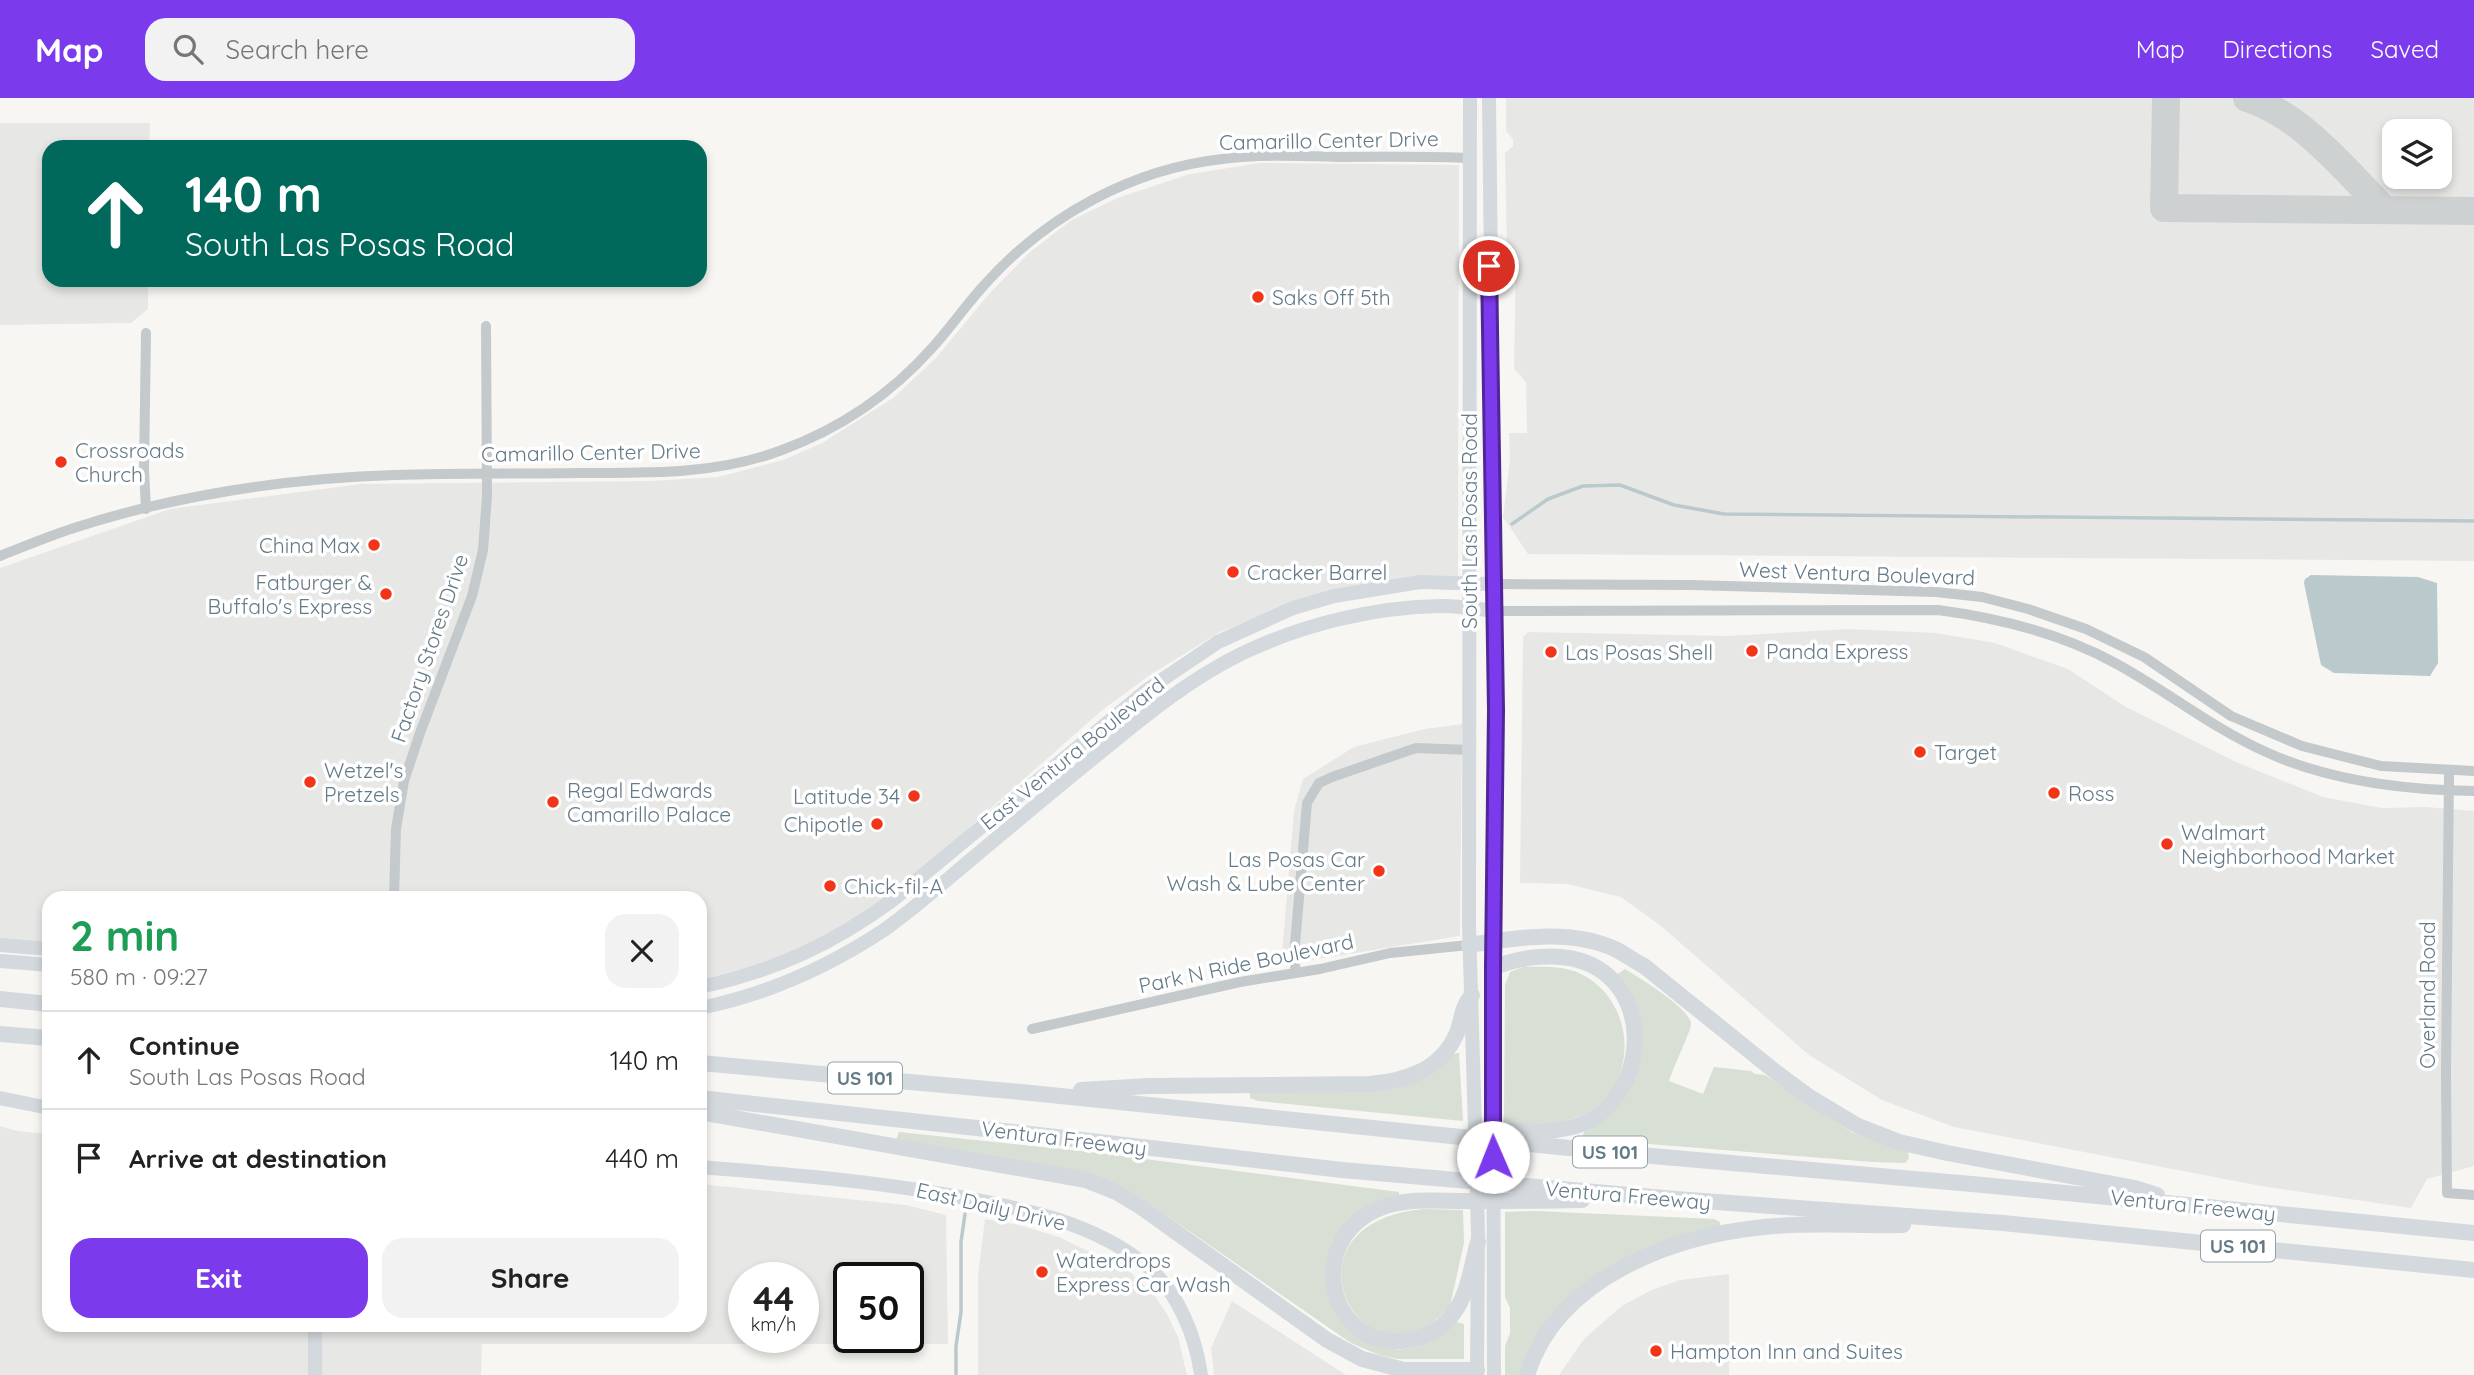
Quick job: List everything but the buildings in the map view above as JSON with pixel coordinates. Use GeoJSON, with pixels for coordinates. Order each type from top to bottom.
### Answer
{"type":"FeatureCollection","features":[{"type":"Feature","properties":{"kind":"highway"},"geometry":{"type":"LineString","coordinates":[[1469,945],[1513,938],[1576,938],[1616,949],[1644,966],[1808,1097],[1849,1121],[1882,1136],[1947,1153],[2136,1188],[2190,1205]]}},
{"type":"Feature","properties":{"kind":"highway"},"geometry":{"type":"LineString","coordinates":[[1367,1126],[1505,1130],[1564,1128],[1582,1124],[1599,1114],[1619,1094],[1634,1059],[1635,1032],[1629,1006],[1611,980],[1587,963],[1574,959],[1520,959],[1493,968]]}},
{"type":"Feature","properties":{"kind":"highway"},"geometry":{"type":"LineString","coordinates":[[1031,1093],[1149,1086],[1391,1082],[1420,1073],[1434,1064],[1455,1038],[1461,1023],[1462,1006],[1472,995]]}},
{"type":"Feature","properties":{"kind":"highway"},"geometry":{"type":"LineString","coordinates":[[0,999],[42,1003]]}},
{"type":"Feature","properties":{"kind":"highway"},"geometry":{"type":"LineString","coordinates":[[0,1034],[42,1037]]}},
{"type":"Feature","properties":{"kind":"highway","name":"Ventura Freeway"},"geometry":{"type":"LineString","coordinates":[[707,1064],[2474,1233]]}},
{"type":"Feature","properties":{"kind":"highway","name":"Ventura Freeway"},"geometry":{"type":"LineString","coordinates":[[707,1099],[1342,1171],[2003,1223],[2474,1270]]}},
{"type":"Feature","properties":{"kind":"highway"},"geometry":{"type":"LineString","coordinates":[[707,1113],[1086,1180],[1116,1192],[1141,1207],[1327,1340],[1362,1359],[1404,1370],[1486,1372]]}},
{"type":"Feature","properties":{"kind":"highway"},"geometry":{"type":"LineString","coordinates":[[1478,1237],[1458,1306],[1442,1326],[1430,1333],[1402,1341],[1374,1336],[1351,1321],[1338,1302],[1334,1289],[1333,1266],[1340,1244],[1346,1234],[1364,1217],[1387,1206],[1407,1202],[1676,1199]]}},
{"type":"Feature","properties":{"kind":"highway"},"geometry":{"type":"LineString","coordinates":[[1527,1375],[1535,1354],[1550,1329],[1581,1294],[1616,1271],[1677,1246],[1734,1231],[1764,1227],[2003,1223]]}},
{"type":"Feature","properties":{"kind":"main road","name":"South Las Posas Road"},"geometry":{"type":"LineString","coordinates":[[1470,98],[1469,945],[1478,1237],[1486,1372]]}},
{"type":"Feature","properties":{"kind":"main road","name":"South Las Posas Road"},"geometry":{"type":"LineString","coordinates":[[1486,1372],[1494,1236],[1493,941],[1496,817],[1489,98]]}},
{"type":"Feature","properties":{"kind":"main road"},"geometry":{"type":"LineString","coordinates":[[1469,158],[1477,163],[1479,169],[1482,256],[1489,266]]}},
{"type":"Feature","properties":{"kind":"main road","name":"East Ventura Boulevard"},"geometry":{"type":"LineString","coordinates":[[707,985],[732,980],[803,956],[855,927],[894,899],[1144,692],[1218,642],[1293,608],[1334,596],[1420,582],[1494,584]]}},
{"type":"Feature","properties":{"kind":"main road","name":"East Ventura Boulevard"},"geometry":{"type":"LineString","coordinates":[[707,1007],[727,1003],[815,970],[884,930],[1130,727],[1186,686],[1242,653],[1278,638],[1350,617],[1416,607],[1495,611]]}},
{"type":"Feature","properties":{"kind":"main road"},"geometry":{"type":"LineString","coordinates":[[0,944],[42,948]]}},
{"type":"Feature","properties":{"kind":"main road"},"geometry":{"type":"LineString","coordinates":[[0,961],[42,964]]}},
{"type":"Feature","properties":{"kind":"main road"},"geometry":{"type":"LineString","coordinates":[[0,1098],[42,1107]]}},
{"type":"Feature","properties":{"kind":"main road","name":"East Daily Drive"},"geometry":{"type":"LineString","coordinates":[[707,1168],[903,1186],[1033,1212],[1096,1234],[1150,1268],[1165,1286],[1181,1310],[1190,1331],[1201,1375]]}},
{"type":"Feature","properties":{"kind":"main road"},"geometry":{"type":"LineString","coordinates":[[315,1332],[315,1375]]}},
{"type":"Feature","properties":{"kind":"street","name":"Camarillo Center Drive"},"geometry":{"type":"LineString","coordinates":[[0,556],[77,527],[146,509],[293,482],[393,475],[643,473],[714,468],[774,453],[819,434],[864,408],[908,373],[987,282],[1026,244],[1095,198],[1131,182],[1169,169],[1242,157],[1469,158]]}},
{"type":"Feature","properties":{"kind":"street","name":"Factory Stores Drive"},"geometry":{"type":"LineString","coordinates":[[394,891],[396,830],[404,781],[472,596],[485,529],[486,326]]}},
{"type":"Feature","properties":{"kind":"street"},"geometry":{"type":"LineString","coordinates":[[146,333],[146,509]]}},
{"type":"Feature","properties":{"kind":"street","name":"West Ventura Boulevard"},"geometry":{"type":"LineString","coordinates":[[1494,584],[1690,585],[1936,592],[1982,597],[2028,609],[2085,629],[2144,657],[2231,716],[2302,746],[2381,766],[2474,771]]}},
{"type":"Feature","properties":{"kind":"street","name":"West Ventura Boulevard"},"geometry":{"type":"LineString","coordinates":[[1495,611],[1938,610],[1979,615],[2024,626],[2080,646],[2114,662],[2210,724],[2269,754],[2296,764],[2379,783],[2447,791],[2474,791]]}},
{"type":"Feature","properties":{"kind":"street"},"geometry":{"type":"LineString","coordinates":[[1296,973],[1294,956],[1307,803],[1319,783],[1416,748],[1469,750]]}},
{"type":"Feature","properties":{"kind":"street","name":"Overland Road"},"geometry":{"type":"LineString","coordinates":[[2449,771],[2447,1193],[2474,1195]]}},
{"type":"Feature","properties":{"kind":"street","name":"Park N Ride Boulevard"},"geometry":{"type":"LineString","coordinates":[[1032,1029],[1240,982],[1390,953],[1469,945]]}},
{"type":"Feature","properties":{"kind":"shaded area"},"geometry":{"type":"Polygon","coordinates":[[[1506,98],[2474,98],[2474,561],[1528,554],[1503,517],[1510,460],[1509,433],[1527,433],[1526,382],[1514,369],[1516,252],[1507,251],[1505,153],[1513,146],[1513,139],[1506,131],[1506,98]]]}},
{"type":"Feature","properties":{"kind":"shaded area"},"geometry":{"type":"Polygon","coordinates":[[[0,123],[150,123],[149,140],[42,140],[42,287],[148,287],[148,309],[131,323],[0,325],[0,123]]]}},
{"type":"Feature","properties":{"kind":"shaded area"},"geometry":{"type":"Polygon","coordinates":[[[1260,163],[1459,165],[1458,576],[1400,578],[1308,598],[1220,632],[1150,675],[1101,711],[921,870],[870,910],[773,961],[707,978],[707,891],[42,891],[42,942],[0,939],[0,568],[170,509],[361,484],[650,481],[718,477],[783,460],[822,443],[893,398],[936,358],[988,295],[1030,252],[1070,221],[1117,198],[1190,174],[1260,163]]]}},
{"type":"Feature","properties":{"kind":"shaded area"},"geometry":{"type":"Polygon","coordinates":[[[2311,575],[2418,577],[2437,583],[2438,663],[2430,676],[2334,673],[2321,665],[2304,583],[2311,575]]]}},
{"type":"Feature","properties":{"kind":"shaded area"},"geometry":{"type":"Polygon","coordinates":[[[1848,629],[1936,633],[1995,643],[2068,669],[2126,707],[2236,762],[2323,797],[2382,808],[2426,807],[2474,811],[2474,1166],[2427,1179],[2411,1208],[2261,1186],[1954,1127],[1882,1100],[1809,1055],[1661,926],[1621,897],[1567,884],[1520,883],[1523,637],[1528,632],[1728,636],[1848,629]]]}},
{"type":"Feature","properties":{"kind":"shaded area"},"geometry":{"type":"Polygon","coordinates":[[[1462,724],[1460,936],[1281,965],[1294,811],[1303,779],[1354,747],[1425,729],[1462,724]]]}},
{"type":"Feature","properties":{"kind":"shaded area"},"geometry":{"type":"Polygon","coordinates":[[[1523,967],[1560,968],[1581,974],[1599,987],[1613,1003],[1621,1023],[1623,1064],[1615,1084],[1602,1101],[1575,1118],[1545,1124],[1504,1124],[1505,985],[1510,972],[1523,967]]]}},
{"type":"Feature","properties":{"kind":"shaded area"},"geometry":{"type":"Polygon","coordinates":[[[1625,969],[1663,994],[1689,1018],[1690,1028],[1669,1081],[1703,1094],[1714,1067],[1765,1075],[1853,1133],[1908,1151],[1909,1158],[1905,1163],[1873,1162],[1586,1139],[1583,1136],[1585,1127],[1639,1064],[1613,977],[1625,969]]]}},
{"type":"Feature","properties":{"kind":"shaded area"},"geometry":{"type":"Polygon","coordinates":[[[1459,1053],[1463,1121],[1258,1101],[1250,1098],[1250,1092],[1346,1090],[1459,1053]]]}},
{"type":"Feature","properties":{"kind":"shaded area"},"geometry":{"type":"Polygon","coordinates":[[[0,1126],[42,1133],[42,1332],[707,1332],[707,1185],[906,1205],[946,1215],[948,1344],[924,1344],[924,1262],[833,1262],[833,1344],[819,1344],[819,1262],[728,1262],[728,1344],[482,1344],[481,1375],[0,1375],[0,1126]]]}},
{"type":"Feature","properties":{"kind":"shaded area"},"geometry":{"type":"Polygon","coordinates":[[[899,1132],[1091,1152],[1399,1192],[1399,1199],[1360,1216],[1329,1286],[1330,1302],[1343,1319],[1364,1336],[1384,1347],[1396,1349],[1407,1349],[1429,1342],[1457,1322],[1464,1324],[1464,1359],[1397,1359],[1379,1355],[1351,1343],[1143,1199],[896,1140],[899,1132]]]}},
{"type":"Feature","properties":{"kind":"shaded area"},"geometry":{"type":"Polygon","coordinates":[[[1424,1209],[1463,1210],[1464,1243],[1450,1306],[1426,1327],[1398,1335],[1373,1329],[1354,1312],[1343,1289],[1342,1264],[1354,1239],[1380,1220],[1424,1209]]]}},
{"type":"Feature","properties":{"kind":"shaded area"},"geometry":{"type":"Polygon","coordinates":[[[1505,1212],[1714,1219],[1720,1222],[1720,1227],[1599,1274],[1520,1375],[1505,1375],[1505,1346],[1510,1333],[1510,1308],[1505,1297],[1505,1212]]]}},
{"type":"Feature","properties":{"kind":"shaded area"},"geometry":{"type":"Polygon","coordinates":[[[985,1219],[1019,1225],[1059,1237],[1129,1271],[1154,1295],[1167,1314],[1178,1337],[1187,1375],[978,1375],[978,1275],[985,1219]]]}},
{"type":"Feature","properties":{"kind":"shaded area"},"geometry":{"type":"Polygon","coordinates":[[[1729,1274],[1729,1375],[1559,1375],[1584,1339],[1623,1305],[1680,1280],[1729,1274]]]}},
{"type":"Feature","properties":{"kind":"shaded area"},"geometry":{"type":"Polygon","coordinates":[[[1232,1301],[1346,1375],[1214,1375],[1211,1348],[1232,1301]]]}},
{"type":"Feature","properties":{"kind":"waterway"},"geometry":{"type":"LineString","coordinates":[[1512,524],[1548,499],[1583,486],[1620,485],[1674,505],[1724,514],[2474,521]]}},
{"type":"Feature","properties":{"kind":"waterway"},"geometry":{"type":"LineString","coordinates":[[956,1375],[956,1346],[961,1312],[961,1242],[965,1214]]}},
{"type":"Feature","properties":{"kind":"taxiway"},"geometry":{"type":"LineString","coordinates":[[2166,98],[2164,208],[2474,211]]}},
{"type":"Feature","properties":{"kind":"taxiway"},"geometry":{"type":"LineString","coordinates":[[2247,98],[2286,117],[2322,145],[2385,210]]}},
{"type":"Feature","properties":{"kind":"place","name":"Saks Off 5th"},"geometry":{"type":"Point","coordinates":[1258,297]}},
{"type":"Feature","properties":{"kind":"place","name":"Crossroads Church"},"geometry":{"type":"Point","coordinates":[61,462]}},
{"type":"Feature","properties":{"kind":"place","name":"China Max"},"geometry":{"type":"Point","coordinates":[374,545]}},
{"type":"Feature","properties":{"kind":"place","name":"Cracker Barrel"},"geometry":{"type":"Point","coordinates":[1233,572]}},
{"type":"Feature","properties":{"kind":"place","name":"Fatburger & Buffalo's Express"},"geometry":{"type":"Point","coordinates":[386,594]}},
{"type":"Feature","properties":{"kind":"place","name":"Panda Express"},"geometry":{"type":"Point","coordinates":[1752,651]}},
{"type":"Feature","properties":{"kind":"place","name":"Las Posas Shell"},"geometry":{"type":"Point","coordinates":[1551,652]}},
{"type":"Feature","properties":{"kind":"place","name":"Target"},"geometry":{"type":"Point","coordinates":[1920,752]}},
{"type":"Feature","properties":{"kind":"place","name":"Wetzel's Pretzels"},"geometry":{"type":"Point","coordinates":[310,782]}},
{"type":"Feature","properties":{"kind":"place","name":"Ross"},"geometry":{"type":"Point","coordinates":[2054,793]}},
{"type":"Feature","properties":{"kind":"place","name":"Latitude 34"},"geometry":{"type":"Point","coordinates":[914,796]}},
{"type":"Feature","properties":{"kind":"place","name":"Regal Edwards Camarillo Palace"},"geometry":{"type":"Point","coordinates":[553,802]}},
{"type":"Feature","properties":{"kind":"place","name":"Chipotle"},"geometry":{"type":"Point","coordinates":[877,824]}},
{"type":"Feature","properties":{"kind":"place","name":"Walmart Neighborhood Market"},"geometry":{"type":"Point","coordinates":[2167,844]}},
{"type":"Feature","properties":{"kind":"place","name":"Las Posas Car Wash & Lube Center"},"geometry":{"type":"Point","coordinates":[1379,871]}},
{"type":"Feature","properties":{"kind":"place","name":"Chick-fil-A"},"geometry":{"type":"Point","coordinates":[830,886]}},
{"type":"Feature","properties":{"kind":"place","name":"Waterdrops Express Car Wash"},"geometry":{"type":"Point","coordinates":[1042,1272]}},
{"type":"Feature","properties":{"kind":"place","name":"Hampton Inn and Suites"},"geometry":{"type":"Point","coordinates":[1656,1351]}},
{"type":"Feature","properties":{"kind":"route"},"geometry":{"type":"LineString","coordinates":[[1489,266],[1496,710],[1493,1157]]}}]}
